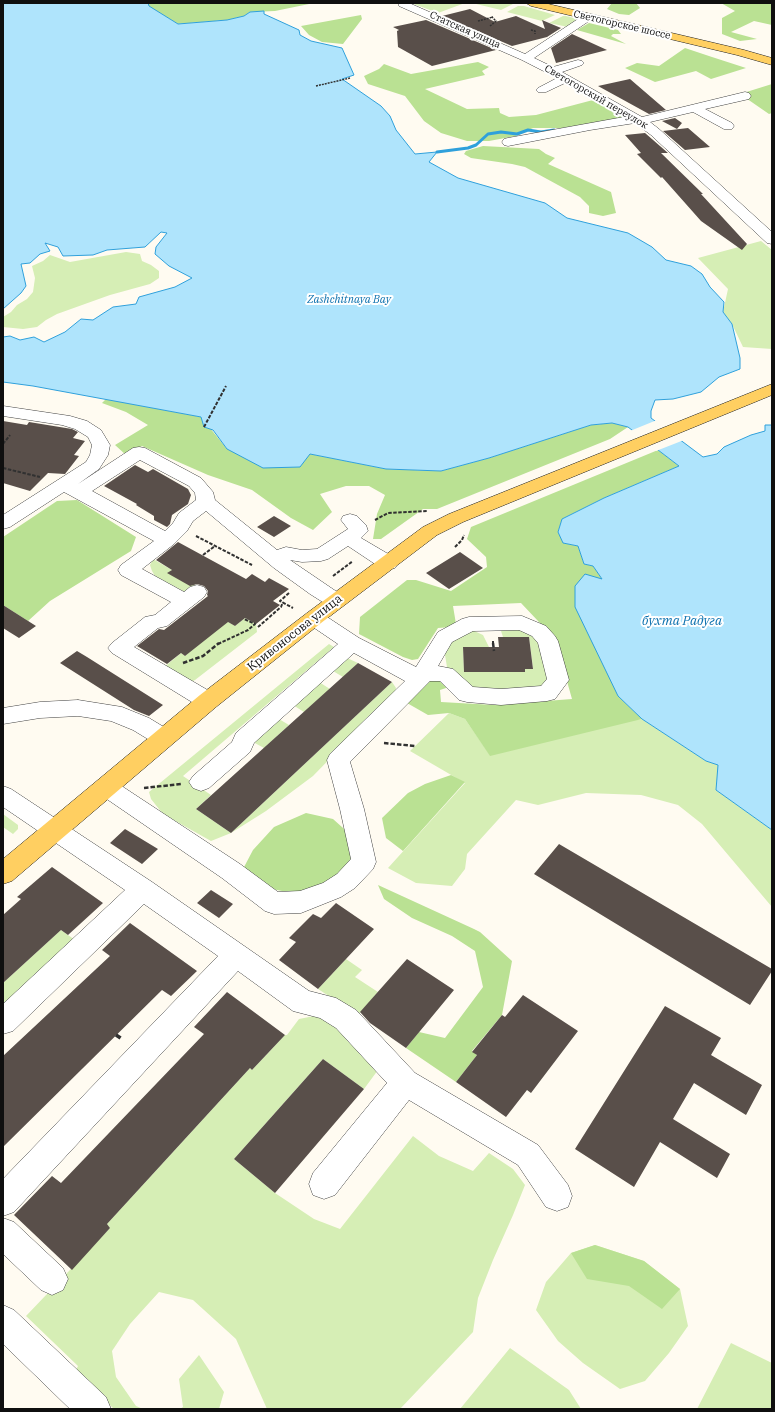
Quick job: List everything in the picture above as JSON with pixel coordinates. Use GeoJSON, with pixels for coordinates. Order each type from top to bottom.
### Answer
{"type":"FeatureCollection","features":[{"type":"Feature","properties":{"kind":"main road","name":"Светогорское шоссе"},"geometry":{"type":"LineString","coordinates":[[531,3],[573,13],[588,12],[689,40],[752,55],[772,62]]}},
{"type":"Feature","properties":{"kind":"main road","name":"Светогорское шоссе"},"geometry":{"type":"LineString","coordinates":[[689,40],[745,48],[772,50]]}},
{"type":"Feature","properties":{"kind":"main road","name":"Кривоносова улица"},"geometry":{"type":"LineString","coordinates":[[3,874],[208,701],[336,601],[430,531],[456,518],[772,389]]}},
{"type":"Feature","properties":{"kind":"street","name":"Статская улица"},"geometry":{"type":"LineString","coordinates":[[403,4],[521,56]]}},
{"type":"Feature","properties":{"kind":"street","name":"Светогорский переулок"},"geometry":{"type":"LineString","coordinates":[[521,56],[588,12]]}},
{"type":"Feature","properties":{"kind":"street","name":"Светогорский переулок"},"geometry":{"type":"LineString","coordinates":[[521,56],[552,71],[638,120],[655,132],[772,240]]}},
{"type":"Feature","properties":{"kind":"street"},"geometry":{"type":"LineString","coordinates":[[499,58],[521,56]]}},
{"type":"Feature","properties":{"kind":"street"},"geometry":{"type":"LineString","coordinates":[[552,71],[578,63]]}},
{"type":"Feature","properties":{"kind":"street"},"geometry":{"type":"LineString","coordinates":[[542,90],[565,79]]}},
{"type":"Feature","properties":{"kind":"street"},"geometry":{"type":"LineString","coordinates":[[508,142],[590,126],[638,120],[696,109],[745,96]]}},
{"type":"Feature","properties":{"kind":"street"},"geometry":{"type":"LineString","coordinates":[[696,109],[728,126]]}},
{"type":"Feature","properties":{"kind":"street"},"geometry":{"type":"LineString","coordinates":[[3,411],[64,420],[81,425],[95,434],[100,445],[99,456],[92,465],[54,487],[3,523]]}},
{"type":"Feature","properties":{"kind":"street"},"geometry":{"type":"LineString","coordinates":[[54,487],[139,452],[195,482],[204,492],[206,502],[276,559],[336,601]]}},
{"type":"Feature","properties":{"kind":"street"},"geometry":{"type":"LineString","coordinates":[[54,487],[173,534]]}},
{"type":"Feature","properties":{"kind":"street"},"geometry":{"type":"LineString","coordinates":[[206,502],[186,517],[173,534],[128,570],[191,597],[160,621],[152,622],[119,648],[208,701]]}},
{"type":"Feature","properties":{"kind":"street"},"geometry":{"type":"LineString","coordinates":[[276,559],[286,553],[302,556],[321,555],[352,530],[368,550],[388,563]]}},
{"type":"Feature","properties":{"kind":"street"},"geometry":{"type":"LineString","coordinates":[[106,787],[231,871],[274,903],[301,902],[332,890],[346,881],[364,862],[352,809],[338,760],[422,676],[445,637],[469,624],[522,623],[539,631],[548,641],[558,680],[547,693],[501,697],[466,694],[445,674],[422,676],[352,643],[314,618]]}},
{"type":"Feature","properties":{"kind":"street"},"geometry":{"type":"LineString","coordinates":[[191,783],[242,746],[244,739],[352,643]]}},
{"type":"Feature","properties":{"kind":"street"},"geometry":{"type":"LineString","coordinates":[[3,716],[40,710],[70,708],[114,713],[141,724],[164,738]]}},
{"type":"Feature","properties":{"kind":"street"},"geometry":{"type":"LineString","coordinates":[[3,795],[143,890],[303,1002],[326,1007],[346,1019],[405,1082],[528,1155],[557,1196]]}},
{"type":"Feature","properties":{"kind":"street"},"geometry":{"type":"LineString","coordinates":[[3,1022],[143,890]]}},
{"type":"Feature","properties":{"kind":"street"},"geometry":{"type":"LineString","coordinates":[[3,1201],[236,955]]}},
{"type":"Feature","properties":{"kind":"street"},"geometry":{"type":"LineString","coordinates":[[324,1184],[405,1082]]}},
{"type":"Feature","properties":{"kind":"street"},"geometry":{"type":"LineString","coordinates":[[3,1233],[52,1280]]}},
{"type":"Feature","properties":{"kind":"street"},"geometry":{"type":"LineString","coordinates":[[3,1321],[94,1409]]}},
{"type":"Feature","properties":{"kind":"path"},"geometry":{"type":"LineString","coordinates":[[316,86],[350,78]]}},
{"type":"Feature","properties":{"kind":"path"},"geometry":{"type":"LineString","coordinates":[[204,427],[226,386]]}},
{"type":"Feature","properties":{"kind":"path"},"geometry":{"type":"LineString","coordinates":[[3,444],[10,435]]}},
{"type":"Feature","properties":{"kind":"path"},"geometry":{"type":"LineString","coordinates":[[3,468],[54,487]]}},
{"type":"Feature","properties":{"kind":"path"},"geometry":{"type":"LineString","coordinates":[[352,530],[388,513],[429,511]]}},
{"type":"Feature","properties":{"kind":"path"},"geometry":{"type":"LineString","coordinates":[[455,547],[462,540],[465,533]]}},
{"type":"Feature","properties":{"kind":"path"},"geometry":{"type":"LineString","coordinates":[[173,534],[215,546],[250,564]]}},
{"type":"Feature","properties":{"kind":"path"},"geometry":{"type":"LineString","coordinates":[[203,555],[215,546]]}},
{"type":"Feature","properties":{"kind":"path"},"geometry":{"type":"LineString","coordinates":[[317,589],[368,550]]}},
{"type":"Feature","properties":{"kind":"path"},"geometry":{"type":"LineString","coordinates":[[156,671],[175,664],[192,661],[203,656],[222,641],[256,626],[283,603],[293,608]]}},
{"type":"Feature","properties":{"kind":"path"},"geometry":{"type":"LineString","coordinates":[[244,619],[264,631]]}},
{"type":"Feature","properties":{"kind":"path"},"geometry":{"type":"LineString","coordinates":[[493,642],[494,651]]}},
{"type":"Feature","properties":{"kind":"path"},"geometry":{"type":"LineString","coordinates":[[361,738],[392,744],[415,746]]}},
{"type":"Feature","properties":{"kind":"path"},"geometry":{"type":"LineString","coordinates":[[141,788],[191,783]]}},
{"type":"Feature","properties":{"kind":"path"},"geometry":{"type":"LineString","coordinates":[[116,1035],[122,1039]]}},
{"type":"Feature","properties":{"kind":"green space"},"geometry":{"type":"Polygon","coordinates":[[[148,3],[314,3],[275,11],[250,12],[244,16],[227,20],[178,24],[148,6],[148,3]]]}},
{"type":"Feature","properties":{"kind":"green space"},"geometry":{"type":"Polygon","coordinates":[[[411,3],[465,3],[438,13],[411,3]]]}},
{"type":"Feature","properties":{"kind":"green space"},"geometry":{"type":"Polygon","coordinates":[[[472,3],[512,3],[513,4],[501,10],[472,3]]]}},
{"type":"Feature","properties":{"kind":"green space"},"geometry":{"type":"Polygon","coordinates":[[[612,3],[636,3],[640,8],[629,15],[619,14],[607,9],[612,3]]]}},
{"type":"Feature","properties":{"kind":"green space"},"geometry":{"type":"Polygon","coordinates":[[[721,3],[772,3],[772,25],[754,21],[731,32],[757,39],[740,41],[722,34],[722,18],[735,11],[721,3]]]}},
{"type":"Feature","properties":{"kind":"green space"},"geometry":{"type":"Polygon","coordinates":[[[518,6],[524,6],[555,15],[542,21],[507,12],[518,6]]]}},
{"type":"Feature","properties":{"kind":"green space"},"geometry":{"type":"Polygon","coordinates":[[[361,15],[362,19],[343,44],[322,42],[309,35],[301,26],[361,15]]]}},
{"type":"Feature","properties":{"kind":"green space"},"geometry":{"type":"Polygon","coordinates":[[[563,16],[578,19],[568,27],[549,23],[563,16]]]}},
{"type":"Feature","properties":{"kind":"green space"},"geometry":{"type":"Polygon","coordinates":[[[589,23],[618,30],[621,34],[613,34],[611,36],[626,44],[577,30],[589,23]]]}},
{"type":"Feature","properties":{"kind":"green space"},"geometry":{"type":"Polygon","coordinates":[[[685,48],[746,68],[711,79],[696,71],[655,82],[625,68],[637,63],[659,66],[685,48]]]}},
{"type":"Feature","properties":{"kind":"green space"},"geometry":{"type":"Polygon","coordinates":[[[478,62],[489,67],[482,71],[485,75],[425,89],[467,109],[499,108],[500,113],[509,117],[536,115],[593,100],[624,117],[621,119],[562,128],[533,128],[516,136],[489,141],[467,141],[441,133],[424,121],[405,96],[368,84],[364,76],[379,69],[384,64],[411,74],[478,62]]]}},
{"type":"Feature","properties":{"kind":"green space"},"geometry":{"type":"Polygon","coordinates":[[[772,84],[772,113],[769,114],[740,94],[772,84]]]}},
{"type":"Feature","properties":{"kind":"green space"},"geometry":{"type":"Polygon","coordinates":[[[483,146],[539,149],[555,158],[548,164],[611,192],[616,213],[603,216],[589,213],[589,206],[580,197],[525,167],[471,158],[464,154],[466,151],[483,146]]]}},
{"type":"Feature","properties":{"kind":"green space"},"geometry":{"type":"Polygon","coordinates":[[[761,241],[772,250],[772,349],[743,347],[732,324],[723,312],[728,289],[698,258],[761,241]]]}},
{"type":"Feature","properties":{"kind":"green space"},"geometry":{"type":"Polygon","coordinates":[[[126,252],[140,254],[142,261],[159,271],[159,278],[150,284],[110,295],[57,314],[37,327],[23,329],[3,327],[3,317],[27,299],[33,292],[35,278],[32,266],[43,261],[50,255],[70,262],[126,252]]]}},
{"type":"Feature","properties":{"kind":"green space"},"geometry":{"type":"Polygon","coordinates":[[[106,399],[201,417],[227,449],[310,454],[386,469],[441,471],[489,458],[591,425],[612,423],[628,427],[610,439],[437,509],[423,509],[381,539],[373,539],[377,514],[385,495],[369,486],[346,486],[320,494],[332,512],[313,530],[291,518],[252,490],[208,475],[142,446],[126,455],[115,445],[148,425],[126,412],[102,403],[106,399]]]}},
{"type":"Feature","properties":{"kind":"green space"},"geometry":{"type":"Polygon","coordinates":[[[658,450],[679,466],[604,498],[562,519],[558,532],[564,543],[578,546],[584,564],[593,566],[602,579],[618,696],[642,719],[490,756],[465,719],[449,713],[428,715],[407,703],[430,680],[444,680],[448,686],[440,690],[441,702],[494,705],[572,699],[555,639],[521,603],[453,606],[456,624],[452,627],[438,628],[418,659],[412,660],[403,657],[359,634],[360,617],[407,580],[416,580],[451,591],[487,567],[486,557],[467,539],[471,527],[658,450]]]}},
{"type":"Feature","properties":{"kind":"green space"},"geometry":{"type":"Polygon","coordinates":[[[77,500],[136,537],[131,551],[50,601],[28,621],[3,605],[3,537],[57,501],[77,500]]]}},
{"type":"Feature","properties":{"kind":"green space"},"geometry":{"type":"Polygon","coordinates":[[[153,559],[172,570],[168,573],[197,583],[185,592],[155,576],[150,565],[153,559]]]}},
{"type":"Feature","properties":{"kind":"green space"},"geometry":{"type":"Polygon","coordinates":[[[245,618],[256,624],[257,632],[195,680],[189,683],[163,668],[181,653],[185,656],[223,619],[235,626],[245,618]]]}},
{"type":"Feature","properties":{"kind":"green space"},"geometry":{"type":"Polygon","coordinates":[[[504,628],[516,628],[538,636],[550,675],[547,683],[539,688],[501,692],[473,689],[460,682],[447,667],[444,649],[449,639],[472,630],[483,635],[489,647],[463,647],[464,672],[525,672],[525,669],[533,668],[529,637],[503,637],[501,631],[504,628]]]}},
{"type":"Feature","properties":{"kind":"green space"},"geometry":{"type":"Polygon","coordinates":[[[329,644],[334,647],[183,776],[211,795],[196,809],[231,833],[211,841],[163,814],[151,799],[149,792],[329,644]]]}},
{"type":"Feature","properties":{"kind":"green space"},"geometry":{"type":"Polygon","coordinates":[[[347,658],[358,663],[343,677],[333,671],[347,658]]]}},
{"type":"Feature","properties":{"kind":"green space"},"geometry":{"type":"Polygon","coordinates":[[[319,682],[330,689],[304,712],[293,705],[319,682]]]}},
{"type":"Feature","properties":{"kind":"green space"},"geometry":{"type":"Polygon","coordinates":[[[392,682],[396,688],[395,692],[313,776],[266,811],[231,833],[392,682]]]}},
{"type":"Feature","properties":{"kind":"green space"},"geometry":{"type":"Polygon","coordinates":[[[449,713],[465,719],[490,755],[555,731],[642,719],[706,761],[719,765],[716,790],[772,830],[772,907],[702,824],[678,805],[641,795],[586,793],[538,805],[516,800],[467,854],[465,869],[452,886],[416,883],[388,868],[465,783],[410,751],[449,713]]]}},
{"type":"Feature","properties":{"kind":"green space"},"geometry":{"type":"Polygon","coordinates":[[[279,719],[289,725],[264,748],[253,742],[279,719]]]}},
{"type":"Feature","properties":{"kind":"green space"},"geometry":{"type":"Polygon","coordinates":[[[451,775],[465,782],[403,851],[386,838],[382,818],[408,793],[425,784],[451,775]]]}},
{"type":"Feature","properties":{"kind":"green space"},"geometry":{"type":"Polygon","coordinates":[[[306,813],[333,819],[352,836],[353,862],[335,881],[302,895],[272,889],[243,869],[253,850],[274,827],[306,813]]]}},
{"type":"Feature","properties":{"kind":"green space"},"geometry":{"type":"Polygon","coordinates":[[[3,814],[18,825],[18,829],[13,834],[3,827],[3,814]]]}},
{"type":"Feature","properties":{"kind":"green space"},"geometry":{"type":"Polygon","coordinates":[[[378,885],[480,932],[512,961],[502,1015],[472,1051],[477,1055],[456,1082],[406,1048],[419,1032],[445,1038],[483,987],[475,951],[452,936],[412,918],[384,899],[378,885]]]}},
{"type":"Feature","properties":{"kind":"green space"},"geometry":{"type":"Polygon","coordinates":[[[61,930],[75,940],[3,1007],[3,983],[61,930]]]}},
{"type":"Feature","properties":{"kind":"green space"},"geometry":{"type":"Polygon","coordinates":[[[346,959],[362,970],[355,977],[378,992],[358,1015],[318,989],[346,959]]]}},
{"type":"Feature","properties":{"kind":"green space"},"geometry":{"type":"Polygon","coordinates":[[[324,1014],[378,1070],[364,1089],[323,1059],[234,1159],[275,1193],[314,1219],[340,1229],[413,1136],[439,1156],[473,1171],[489,1153],[513,1169],[525,1185],[478,1298],[473,1332],[400,1409],[267,1409],[236,1339],[193,1300],[159,1292],[130,1324],[112,1351],[116,1377],[136,1406],[143,1409],[114,1409],[75,1372],[78,1366],[26,1316],[110,1228],[107,1224],[250,1068],[252,1070],[285,1035],[287,1035],[299,1019],[324,1014]]]}},
{"type":"Feature","properties":{"kind":"green space"},"geometry":{"type":"Polygon","coordinates":[[[595,1245],[644,1261],[680,1289],[688,1326],[669,1353],[645,1381],[620,1389],[583,1363],[558,1341],[536,1310],[546,1282],[571,1253],[595,1245]]]}},
{"type":"Feature","properties":{"kind":"green space"},"geometry":{"type":"Polygon","coordinates":[[[595,1245],[644,1261],[680,1289],[662,1309],[629,1286],[587,1279],[571,1253],[595,1245]]]}},
{"type":"Feature","properties":{"kind":"green space"},"geometry":{"type":"Polygon","coordinates":[[[731,1343],[772,1363],[772,1409],[697,1409],[731,1343]]]}},
{"type":"Feature","properties":{"kind":"green space"},"geometry":{"type":"Polygon","coordinates":[[[510,1348],[569,1390],[581,1409],[460,1409],[510,1348]]]}},
{"type":"Feature","properties":{"kind":"green space"},"geometry":{"type":"Polygon","coordinates":[[[199,1355],[224,1392],[219,1409],[180,1409],[183,1407],[179,1379],[199,1355]]]}},
{"type":"Feature","properties":{"kind":"water","name":"Zashchitnaya Bay"},"geometry":{"type":"Polygon","coordinates":[[[3,3],[148,3],[149,6],[178,24],[227,20],[244,16],[250,12],[264,11],[264,14],[299,30],[300,35],[311,41],[342,48],[354,75],[342,79],[381,106],[390,116],[396,130],[415,154],[437,152],[429,162],[458,178],[545,203],[567,218],[628,233],[652,247],[666,260],[691,266],[702,274],[710,287],[724,302],[723,312],[732,324],[740,358],[740,369],[719,377],[701,392],[673,399],[655,400],[651,411],[651,418],[703,457],[717,454],[724,447],[751,435],[765,431],[765,425],[772,425],[772,830],[716,790],[718,765],[706,761],[642,719],[618,696],[575,607],[575,586],[585,574],[602,579],[593,566],[584,564],[578,546],[563,543],[558,532],[562,519],[604,498],[679,466],[628,427],[612,423],[591,425],[489,458],[441,471],[386,469],[310,454],[300,467],[263,468],[227,449],[213,430],[204,427],[201,417],[33,386],[3,382],[3,337],[10,336],[20,340],[34,337],[44,342],[65,332],[81,319],[93,320],[113,307],[136,304],[139,297],[175,287],[192,278],[169,266],[155,254],[156,247],[167,233],[161,232],[145,247],[107,250],[93,255],[63,256],[58,247],[45,243],[50,251],[40,254],[30,263],[21,264],[26,286],[21,293],[3,309],[3,3]]]}},
{"type":"Feature","properties":{"kind":"pier"},"geometry":{"type":"Polygon","coordinates":[[[657,420],[684,440],[656,451],[630,431],[657,420]]]}},
{"type":"Feature","properties":{"kind":"building"},"geometry":{"type":"Polygon","coordinates":[[[470,9],[495,22],[516,16],[545,29],[542,20],[561,28],[547,37],[512,46],[442,16],[470,9]]]}},
{"type":"Feature","properties":{"kind":"building"},"geometry":{"type":"Polygon","coordinates":[[[426,20],[496,50],[432,66],[398,47],[397,31],[399,30],[393,27],[426,20]]]}},
{"type":"Feature","properties":{"kind":"building"},"geometry":{"type":"Polygon","coordinates":[[[572,34],[607,50],[556,63],[551,48],[572,34]]]}},
{"type":"Feature","properties":{"kind":"building"},"geometry":{"type":"Polygon","coordinates":[[[630,79],[666,110],[649,114],[598,86],[630,79]]]}},
{"type":"Feature","properties":{"kind":"building"},"geometry":{"type":"Polygon","coordinates":[[[675,118],[682,123],[677,129],[662,121],[675,118]]]}},
{"type":"Feature","properties":{"kind":"building"},"geometry":{"type":"Polygon","coordinates":[[[688,128],[710,147],[685,150],[663,131],[688,128]]]}},
{"type":"Feature","properties":{"kind":"building"},"geometry":{"type":"Polygon","coordinates":[[[645,133],[668,153],[661,153],[703,194],[701,194],[747,244],[742,250],[701,221],[662,177],[661,178],[637,154],[641,153],[625,135],[645,133]]]}},
{"type":"Feature","properties":{"kind":"building"},"geometry":{"type":"Polygon","coordinates":[[[3,421],[27,425],[29,422],[72,429],[78,432],[73,438],[85,441],[74,455],[79,456],[65,474],[48,473],[30,491],[3,483],[3,421]]]}},
{"type":"Feature","properties":{"kind":"building"},"geometry":{"type":"Polygon","coordinates":[[[135,465],[148,472],[153,469],[188,489],[191,495],[188,504],[172,515],[170,524],[167,527],[154,520],[154,516],[136,505],[137,504],[104,486],[135,465]]]}},
{"type":"Feature","properties":{"kind":"building"},"geometry":{"type":"Polygon","coordinates":[[[274,516],[291,526],[274,537],[257,527],[274,516]]]}},
{"type":"Feature","properties":{"kind":"building"},"geometry":{"type":"Polygon","coordinates":[[[178,542],[246,579],[252,574],[265,582],[269,578],[289,589],[273,601],[280,605],[256,624],[245,618],[235,626],[228,622],[185,656],[181,653],[167,664],[137,646],[159,629],[164,630],[208,596],[208,591],[204,586],[197,584],[190,586],[167,573],[172,570],[156,560],[178,542]]]}},
{"type":"Feature","properties":{"kind":"building"},"geometry":{"type":"Polygon","coordinates":[[[460,552],[483,568],[449,589],[426,573],[460,552]]]}},
{"type":"Feature","properties":{"kind":"building"},"geometry":{"type":"Polygon","coordinates":[[[3,605],[36,626],[19,638],[3,628],[3,605]]]}},
{"type":"Feature","properties":{"kind":"building"},"geometry":{"type":"Polygon","coordinates":[[[498,637],[529,637],[533,669],[525,669],[525,672],[464,672],[463,647],[499,647],[498,637]]]}},
{"type":"Feature","properties":{"kind":"building"},"geometry":{"type":"Polygon","coordinates":[[[77,651],[163,705],[149,716],[134,710],[60,663],[77,651]]]}},
{"type":"Feature","properties":{"kind":"building"},"geometry":{"type":"Polygon","coordinates":[[[358,663],[392,682],[231,833],[196,809],[358,663]]]}},
{"type":"Feature","properties":{"kind":"building"},"geometry":{"type":"Polygon","coordinates":[[[125,829],[158,849],[142,864],[110,843],[125,829]]]}},
{"type":"Feature","properties":{"kind":"building"},"geometry":{"type":"Polygon","coordinates":[[[559,844],[772,969],[750,1005],[534,874],[559,844]]]}},
{"type":"Feature","properties":{"kind":"building"},"geometry":{"type":"Polygon","coordinates":[[[52,867],[103,903],[68,935],[61,930],[3,983],[3,915],[21,899],[17,897],[52,867]]]}},
{"type":"Feature","properties":{"kind":"building"},"geometry":{"type":"Polygon","coordinates":[[[211,890],[233,904],[219,918],[197,903],[211,890]]]}},
{"type":"Feature","properties":{"kind":"building"},"geometry":{"type":"Polygon","coordinates":[[[336,903],[374,929],[318,989],[279,960],[296,942],[289,938],[313,914],[321,918],[336,903]]]}},
{"type":"Feature","properties":{"kind":"building"},"geometry":{"type":"Polygon","coordinates":[[[130,923],[197,971],[171,996],[162,990],[3,1147],[3,1056],[110,956],[102,950],[130,923]]]}},
{"type":"Feature","properties":{"kind":"building"},"geometry":{"type":"Polygon","coordinates":[[[407,959],[454,990],[406,1048],[370,1023],[360,1012],[407,959]]]}},
{"type":"Feature","properties":{"kind":"building"},"geometry":{"type":"Polygon","coordinates":[[[227,992],[285,1035],[252,1070],[250,1068],[107,1224],[110,1228],[72,1270],[14,1215],[52,1176],[61,1183],[204,1034],[194,1027],[227,992]]]}},
{"type":"Feature","properties":{"kind":"building"},"geometry":{"type":"Polygon","coordinates":[[[523,995],[578,1031],[531,1093],[527,1090],[506,1117],[456,1082],[477,1055],[472,1052],[502,1015],[505,1017],[523,995]]]}},
{"type":"Feature","properties":{"kind":"building"},"geometry":{"type":"Polygon","coordinates":[[[665,1006],[721,1038],[711,1055],[762,1085],[746,1115],[694,1083],[673,1119],[730,1154],[717,1178],[660,1142],[634,1187],[575,1149],[665,1006]]]}},
{"type":"Feature","properties":{"kind":"building"},"geometry":{"type":"Polygon","coordinates":[[[323,1059],[364,1089],[275,1193],[234,1159],[323,1059]]]}},
{"type":"Feature","properties":{"kind":"waterway"},"geometry":{"type":"LineString","coordinates":[[437,152],[468,148],[476,145],[488,134],[501,132],[517,134],[528,130],[541,132],[554,130]]}},
{"type":"Feature","properties":{"kind":"water label","name":"бухта Радуга"},"geometry":{"type":"Point","coordinates":[682,621]}}]}
